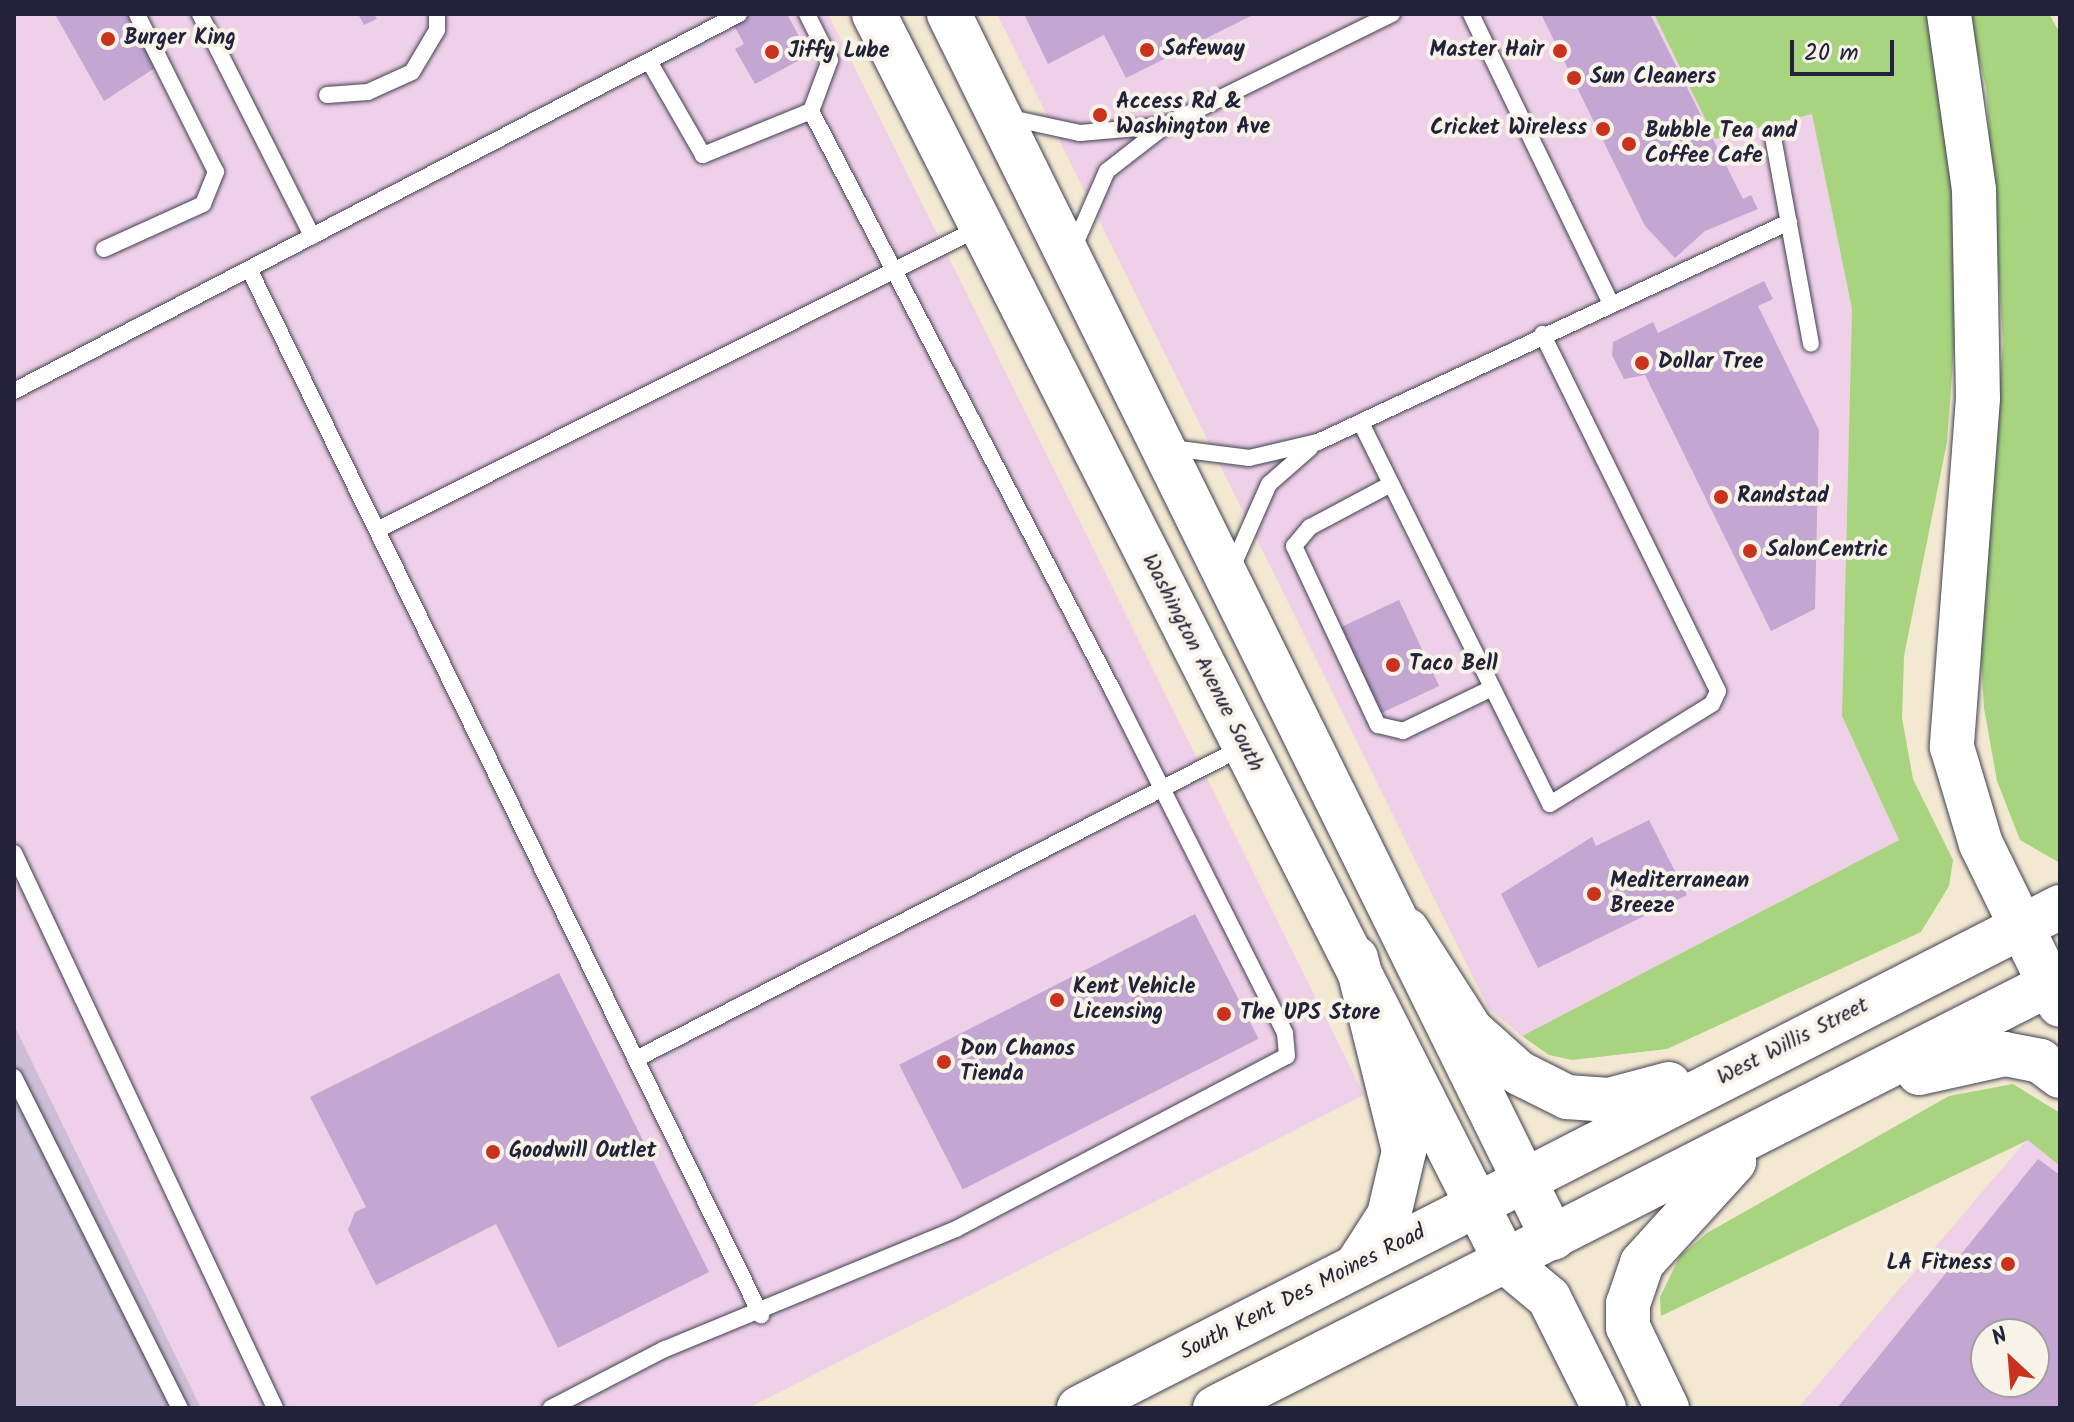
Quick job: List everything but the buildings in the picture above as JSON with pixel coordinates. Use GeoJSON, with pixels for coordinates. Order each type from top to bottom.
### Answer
{"type":"FeatureCollection","features":[{"type":"Feature","properties":{"kind":"main road","name":"Washington Avenue South"},"geometry":{"type":"LineString","coordinates":[[874,14],[979,228],[1356,958],[1506,1262],[1549,1298],[1604,1408]]}},
{"type":"Feature","properties":{"kind":"main road"},"geometry":{"type":"LineString","coordinates":[[949,14],[1164,447],[1230,572],[1526,1176],[1553,1238],[1549,1298]]}},
{"type":"Feature","properties":{"kind":"main road"},"geometry":{"type":"LineString","coordinates":[[1215,1408],[1824,1100],[2056,989],[2041,917],[1968,812],[1952,747],[1978,398],[1974,190],[1949,14]]}},
{"type":"Feature","properties":{"kind":"main road","name":"West Willis Street"},"geometry":{"type":"LineString","coordinates":[[1526,1176],[2041,917]]}},
{"type":"Feature","properties":{"kind":"main road"},"geometry":{"type":"LineString","coordinates":[[1407,930],[1493,1053],[1567,1097],[1609,1100],[1749,1063]]}},
{"type":"Feature","properties":{"kind":"main road"},"geometry":{"type":"LineString","coordinates":[[1356,958],[1404,1151],[1393,1205],[1356,1265]]}},
{"type":"Feature","properties":{"kind":"main road"},"geometry":{"type":"LineString","coordinates":[[1824,1100],[1979,1056],[2040,1061],[2060,1076]]}},
{"type":"Feature","properties":{"kind":"main road"},"geometry":{"type":"LineString","coordinates":[[1667,1408],[1628,1327],[1642,1263],[1677,1217],[1785,1120]]}},
{"type":"Feature","properties":{"kind":"main road","name":"South Kent Des Moines Road"},"geometry":{"type":"LineString","coordinates":[[1079,1408],[1526,1176]]}},
{"type":"Feature","properties":{"kind":"lane"},"geometry":{"type":"LineString","coordinates":[[104,249],[203,204],[216,172],[137,14]]}},
{"type":"Feature","properties":{"kind":"lane"},"geometry":{"type":"LineString","coordinates":[[200,14],[312,236]]}},
{"type":"Feature","properties":{"kind":"lane"},"geometry":{"type":"LineString","coordinates":[[327,95],[368,92],[412,72],[437,30],[437,14]]}},
{"type":"Feature","properties":{"kind":"lane"},"geometry":{"type":"LineString","coordinates":[[14,391],[739,14]]}},
{"type":"Feature","properties":{"kind":"lane"},"geometry":{"type":"LineString","coordinates":[[649,61],[703,155],[811,111],[830,60],[807,14]]}},
{"type":"Feature","properties":{"kind":"lane"},"geometry":{"type":"LineString","coordinates":[[1069,257],[1107,171],[1166,125],[1392,14]]}},
{"type":"Feature","properties":{"kind":"lane"},"geometry":{"type":"LineString","coordinates":[[1471,14],[1610,301]]}},
{"type":"Feature","properties":{"kind":"lane"},"geometry":{"type":"LineString","coordinates":[[551,1408],[665,1349],[761,1315],[960,1227],[1287,1056],[1285,1033],[1161,786],[898,267],[811,111]]}},
{"type":"Feature","properties":{"kind":"lane"},"geometry":{"type":"LineString","coordinates":[[1000,116],[1080,133],[1166,125]]}},
{"type":"Feature","properties":{"kind":"lane"},"geometry":{"type":"LineString","coordinates":[[1773,137],[1811,344]]}},
{"type":"Feature","properties":{"kind":"lane"},"geometry":{"type":"LineString","coordinates":[[1164,447],[1249,458],[1318,442],[1610,301],[1789,222]]}},
{"type":"Feature","properties":{"kind":"lane"},"geometry":{"type":"LineString","coordinates":[[377,530],[979,228]]}},
{"type":"Feature","properties":{"kind":"lane"},"geometry":{"type":"LineString","coordinates":[[249,269],[761,1315]]}},
{"type":"Feature","properties":{"kind":"lane"},"geometry":{"type":"LineString","coordinates":[[1361,423],[1550,804],[1712,704],[1718,691],[1542,334]]}},
{"type":"Feature","properties":{"kind":"lane"},"geometry":{"type":"LineString","coordinates":[[1230,572],[1269,484],[1318,442]]}},
{"type":"Feature","properties":{"kind":"lane"},"geometry":{"type":"LineString","coordinates":[[1391,484],[1310,527],[1294,546],[1364,697],[1378,725],[1403,731],[1492,688]]}},
{"type":"Feature","properties":{"kind":"lane"},"geometry":{"type":"LineString","coordinates":[[636,1059],[1161,786],[1245,746]]}},
{"type":"Feature","properties":{"kind":"lane"},"geometry":{"type":"LineString","coordinates":[[14,853],[275,1408]]}},
{"type":"Feature","properties":{"kind":"lane"},"geometry":{"type":"LineString","coordinates":[[14,1077],[180,1408]]}},
{"type":"Feature","properties":{"kind":"shaded area"},"geometry":{"type":"Polygon","coordinates":[[[14,14],[828,14],[1364,1095],[748,1408],[201,1408],[14,1026],[14,14]]]}},
{"type":"Feature","properties":{"kind":"shaded area"},"geometry":{"type":"Polygon","coordinates":[[[997,14],[1654,14],[1715,139],[1812,114],[1852,309],[1842,716],[1899,840],[1522,1036],[1489,1009],[997,14]]]}},
{"type":"Feature","properties":{"kind":"shaded area"},"geometry":{"type":"Polygon","coordinates":[[[14,1025],[201,1408],[14,1408],[14,1025]]]}},
{"type":"Feature","properties":{"kind":"shaded area","name":"LA Fitness"},"geometry":{"type":"Polygon","coordinates":[[[2035,1130],[2060,1149],[2060,1408],[1798,1408],[2035,1130]]]}},
{"type":"Feature","properties":{"kind":"green space"},"geometry":{"type":"Polygon","coordinates":[[[1654,14],[1928,14],[1951,180],[1957,306],[1947,442],[1904,656],[1902,718],[1913,779],[1953,860],[1949,886],[1921,932],[1667,1049],[1572,1060],[1549,1055],[1522,1036],[1899,840],[1842,716],[1852,309],[1812,114],[1715,139],[1654,14]]]}},
{"type":"Feature","properties":{"kind":"green space"},"geometry":{"type":"Polygon","coordinates":[[[1968,14],[2049,14],[2060,33],[2060,863],[2020,840],[1997,781],[1984,708],[1980,641],[2003,341],[1986,87],[1968,14]]]}},
{"type":"Feature","properties":{"kind":"green space"},"geometry":{"type":"Polygon","coordinates":[[[2013,1084],[2060,1113],[2060,1166],[2028,1140],[1661,1316],[1660,1297],[1680,1256],[1707,1233],[1949,1096],[2013,1084]]]}},
{"type":"Feature","properties":{"kind":"place","name":"Burger King"},"geometry":{"type":"Point","coordinates":[108,39]}},
{"type":"Feature","properties":{"kind":"place","name":"Safeway"},"geometry":{"type":"Point","coordinates":[1147,50]}},
{"type":"Feature","properties":{"kind":"place","name":"Master Hair"},"geometry":{"type":"Point","coordinates":[1560,51]}},
{"type":"Feature","properties":{"kind":"place","name":"Jiffy Lube"},"geometry":{"type":"Point","coordinates":[772,52]}},
{"type":"Feature","properties":{"kind":"place","name":"Sun Cleaners"},"geometry":{"type":"Point","coordinates":[1574,78]}},
{"type":"Feature","properties":{"kind":"place","name":"Access Rd & Washington Ave"},"geometry":{"type":"Point","coordinates":[1100,115]}},
{"type":"Feature","properties":{"kind":"place","name":"Cricket Wireless"},"geometry":{"type":"Point","coordinates":[1603,129]}},
{"type":"Feature","properties":{"kind":"place","name":"Bubble Tea and Coffee Cafe"},"geometry":{"type":"Point","coordinates":[1629,144]}},
{"type":"Feature","properties":{"kind":"place","name":"Dollar Tree"},"geometry":{"type":"Point","coordinates":[1642,363]}},
{"type":"Feature","properties":{"kind":"place","name":"Randstad"},"geometry":{"type":"Point","coordinates":[1721,497]}},
{"type":"Feature","properties":{"kind":"place","name":"SalonCentric"},"geometry":{"type":"Point","coordinates":[1750,551]}},
{"type":"Feature","properties":{"kind":"place","name":"Taco Bell"},"geometry":{"type":"Point","coordinates":[1393,665]}},
{"type":"Feature","properties":{"kind":"place","name":"Mediterranean Breeze"},"geometry":{"type":"Point","coordinates":[1594,894]}},
{"type":"Feature","properties":{"kind":"place","name":"Kent Vehicle Licensing"},"geometry":{"type":"Point","coordinates":[1057,1000]}},
{"type":"Feature","properties":{"kind":"place","name":"The UPS Store"},"geometry":{"type":"Point","coordinates":[1224,1014]}},
{"type":"Feature","properties":{"kind":"place","name":"Don Chanos Tienda"},"geometry":{"type":"Point","coordinates":[944,1062]}},
{"type":"Feature","properties":{"kind":"place","name":"Goodwill Outlet"},"geometry":{"type":"Point","coordinates":[493,1152]}},
{"type":"Feature","properties":{"kind":"place","name":"LA Fitness"},"geometry":{"type":"Point","coordinates":[2008,1264]}}]}
